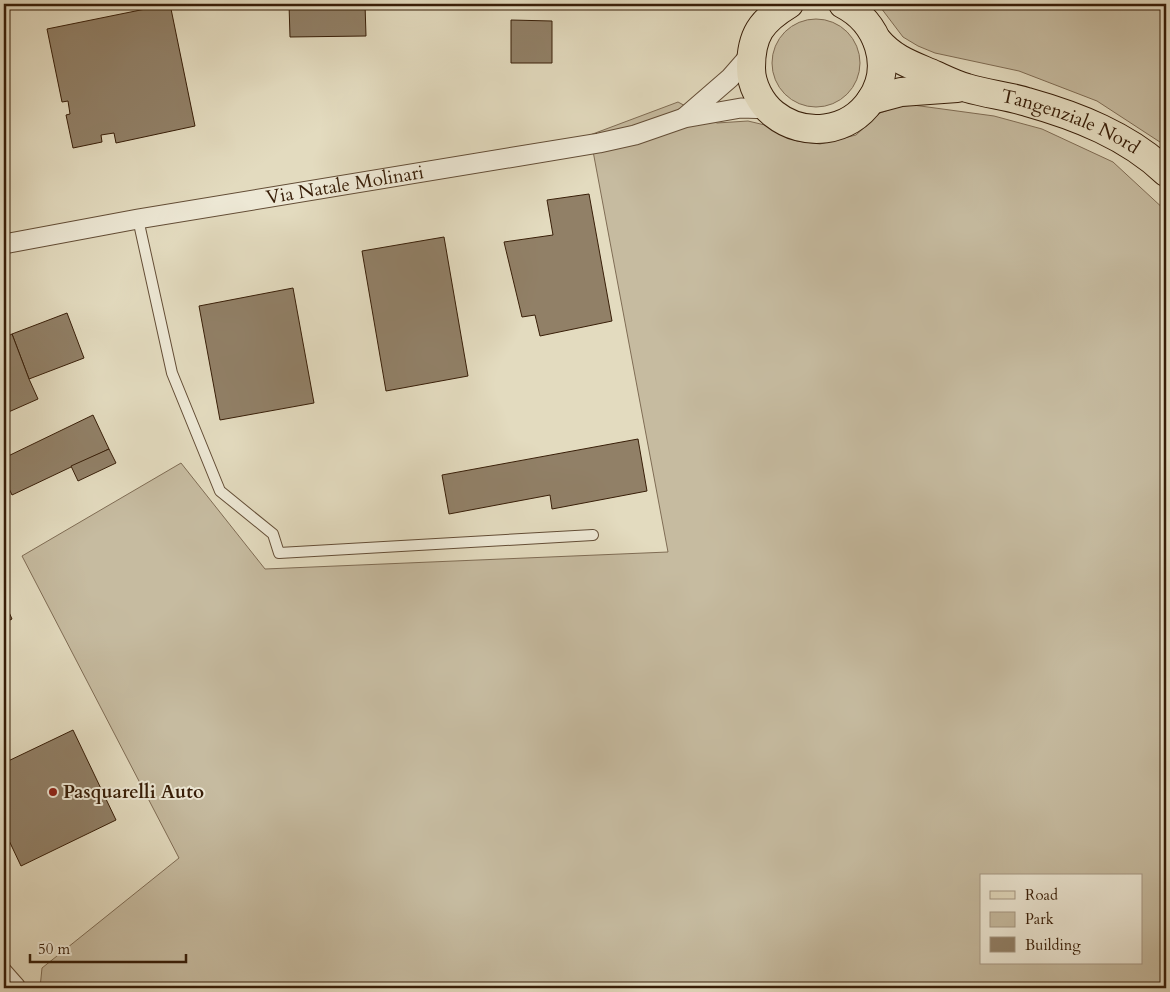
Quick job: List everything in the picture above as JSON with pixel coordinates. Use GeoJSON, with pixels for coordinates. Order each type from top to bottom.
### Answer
{"type":"FeatureCollection","features":[{"type":"Feature","properties":{"kind":"main road"},"geometry":{"type":"LineString","coordinates":[[778,7],[754,39],[750,74],[757,93],[768,109],[783,121],[802,128],[822,130],[841,125],[858,115],[871,100],[880,81],[882,60],[877,40],[868,23],[854,10],[843,4]]}},
{"type":"Feature","properties":{"kind":"main road","name":"Tangenziale Nord"},"geometry":{"type":"LineString","coordinates":[[877,40],[885,48],[910,65],[966,88],[1056,110],[1085,122],[1126,142],[1166,172]]}},
{"type":"Feature","properties":{"kind":"main road","name":"Tangenziale Nord"},"geometry":{"type":"LineString","coordinates":[[871,100],[901,92],[966,88]]}},
{"type":"Feature","properties":{"kind":"street","name":"Via Natale Molinari"},"geometry":{"type":"LineString","coordinates":[[684,118],[730,78],[751,54]]}},
{"type":"Feature","properties":{"kind":"street","name":"Via Natale Molinari"},"geometry":{"type":"LineString","coordinates":[[4,244],[138,219],[599,143],[634,135],[684,118],[741,108],[768,109]]}},
{"type":"Feature","properties":{"kind":"lane"},"geometry":{"type":"LineString","coordinates":[[138,219],[172,373],[220,491],[273,534],[279,553],[593,535]]}},
{"type":"Feature","properties":{"kind":"lane"},"geometry":{"type":"LineString","coordinates":[[4,967],[19,984],[18,988]]}},
{"type":"Feature","properties":{"kind":"green space"},"geometry":{"type":"Polygon","coordinates":[[[878,4],[1166,4],[1166,146],[1097,101],[1019,71],[935,53],[918,46],[903,37],[878,4]]]}},
{"type":"Feature","properties":{"kind":"green space"},"geometry":{"type":"Polygon","coordinates":[[[816,19],[833,22],[841,26],[853,38],[857,46],[860,63],[857,80],[853,88],[841,100],[833,104],[816,107],[799,104],[791,100],[779,88],[775,80],[772,63],[775,46],[779,38],[791,26],[799,22],[816,19]]]}},
{"type":"Feature","properties":{"kind":"green space"},"geometry":{"type":"Polygon","coordinates":[[[678,102],[717,123],[748,121],[769,126],[779,134],[797,141],[820,144],[856,135],[880,113],[897,107],[913,105],[994,116],[1042,129],[1113,162],[1166,211],[1166,988],[40,988],[42,968],[179,858],[22,556],[181,463],[265,569],[668,552],[590,135],[678,102]]]}},
{"type":"Feature","properties":{"kind":"building"},"geometry":{"type":"Polygon","coordinates":[[[170,4],[195,126],[116,143],[114,133],[101,135],[102,142],[73,148],[66,115],[70,114],[68,101],[62,102],[47,29],[170,4]]]}},
{"type":"Feature","properties":{"kind":"building"},"geometry":{"type":"Polygon","coordinates":[[[289,4],[365,4],[366,36],[290,37],[289,4]]]}},
{"type":"Feature","properties":{"kind":"building"},"geometry":{"type":"Polygon","coordinates":[[[399,4],[483,4],[483,6],[399,8],[399,4]]]}},
{"type":"Feature","properties":{"kind":"building"},"geometry":{"type":"Polygon","coordinates":[[[599,4],[682,4],[682,6],[599,8],[599,4]]]}},
{"type":"Feature","properties":{"kind":"building"},"geometry":{"type":"Polygon","coordinates":[[[511,20],[552,21],[552,63],[511,63],[511,20]]]}},
{"type":"Feature","properties":{"kind":"building"},"geometry":{"type":"Polygon","coordinates":[[[589,194],[612,321],[540,336],[535,315],[522,317],[504,242],[553,235],[547,200],[589,194]]]}},
{"type":"Feature","properties":{"kind":"building"},"geometry":{"type":"Polygon","coordinates":[[[444,237],[468,376],[386,391],[362,251],[444,237]]]}},
{"type":"Feature","properties":{"kind":"building"},"geometry":{"type":"Polygon","coordinates":[[[293,288],[314,403],[220,420],[199,306],[293,288]]]}},
{"type":"Feature","properties":{"kind":"building"},"geometry":{"type":"Polygon","coordinates":[[[67,313],[84,358],[29,379],[12,334],[67,313]]]}},
{"type":"Feature","properties":{"kind":"building"},"geometry":{"type":"Polygon","coordinates":[[[12,334],[38,399],[4,414],[4,338],[12,334]]]}},
{"type":"Feature","properties":{"kind":"building"},"geometry":{"type":"Polygon","coordinates":[[[93,415],[109,449],[12,495],[4,478],[4,458],[93,415]]]}},
{"type":"Feature","properties":{"kind":"building"},"geometry":{"type":"Polygon","coordinates":[[[638,439],[647,491],[552,509],[550,495],[449,514],[442,475],[638,439]]]}},
{"type":"Feature","properties":{"kind":"building"},"geometry":{"type":"Polygon","coordinates":[[[109,449],[116,463],[78,481],[71,466],[109,449]]]}},
{"type":"Feature","properties":{"kind":"building"},"geometry":{"type":"Polygon","coordinates":[[[4,601],[12,619],[4,623],[4,601]]]}},
{"type":"Feature","properties":{"kind":"building","name":"Pasquarelli Auto"},"geometry":{"type":"Polygon","coordinates":[[[73,730],[116,820],[21,866],[4,830],[4,763],[73,730]]]}},
{"type":"Feature","properties":{"kind":"place","name":"Pasquarelli Auto"},"geometry":{"type":"Point","coordinates":[53,792]}}]}
